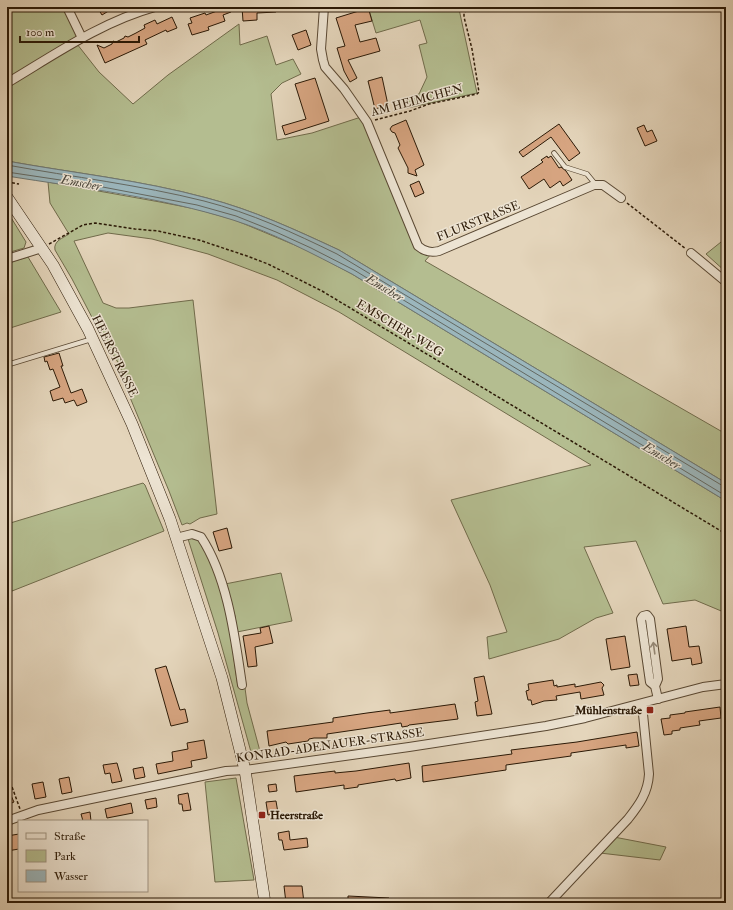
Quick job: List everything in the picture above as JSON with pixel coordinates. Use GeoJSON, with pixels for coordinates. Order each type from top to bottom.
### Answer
{"type":"FeatureCollection","features":[{"type":"Feature","properties":{"kind":"main road","name":"HEERSTRASSE"},"geometry":{"type":"LineString","coordinates":[[7,197],[63,282],[92,339],[132,424],[170,520],[222,678],[245,770],[265,903]]}},
{"type":"Feature","properties":{"kind":"street"},"geometry":{"type":"LineString","coordinates":[[68,7],[82,38]]}},
{"type":"Feature","properties":{"kind":"street"},"geometry":{"type":"LineString","coordinates":[[7,83],[82,38],[121,19],[155,7]]}},
{"type":"Feature","properties":{"kind":"street","name":"FLURSTRASSE"},"geometry":{"type":"LineString","coordinates":[[324,7],[321,49],[325,67],[344,89],[368,122],[418,246],[423,250],[432,253],[439,251],[597,185]]}},
{"type":"Feature","properties":{"kind":"street"},"geometry":{"type":"LineString","coordinates":[[597,185],[604,185],[621,198]]}},
{"type":"Feature","properties":{"kind":"street"},"geometry":{"type":"LineString","coordinates":[[7,259],[42,248]]}},
{"type":"Feature","properties":{"kind":"street"},"geometry":{"type":"LineString","coordinates":[[691,253],[725,280]]}},
{"type":"Feature","properties":{"kind":"street"},"geometry":{"type":"LineString","coordinates":[[176,538],[192,534],[201,537],[215,564],[232,619],[242,685]]}},
{"type":"Feature","properties":{"kind":"street"},"geometry":{"type":"LineString","coordinates":[[655,686],[650,682],[641,619],[643,616],[647,615],[650,619],[658,679],[655,686],[658,699]]}},
{"type":"Feature","properties":{"kind":"street","name":"KONRAD-ADENAUER-STRASSE"},"geometry":{"type":"LineString","coordinates":[[7,821],[38,810],[226,771],[245,770],[546,726],[642,704],[703,687],[726,684]]}},
{"type":"Feature","properties":{"kind":"street"},"geometry":{"type":"LineString","coordinates":[[549,903],[628,819],[637,808],[645,794],[649,785],[649,774],[642,704]]}},
{"type":"Feature","properties":{"kind":"lane"},"geometry":{"type":"LineString","coordinates":[[554,153],[565,167],[587,174],[597,185]]}},
{"type":"Feature","properties":{"kind":"lane"},"geometry":{"type":"LineString","coordinates":[[10,364],[92,339]]}},
{"type":"Feature","properties":{"kind":"path","name":"AM HEIMCHEN"},"geometry":{"type":"LineString","coordinates":[[368,122],[410,111],[429,104],[477,94],[479,89],[464,18],[464,13],[468,7]]}},
{"type":"Feature","properties":{"kind":"path"},"geometry":{"type":"LineString","coordinates":[[7,182],[19,184]]}},
{"type":"Feature","properties":{"kind":"path"},"geometry":{"type":"LineString","coordinates":[[621,198],[691,253]]}},
{"type":"Feature","properties":{"kind":"path","name":"EMSCHER-WEG"},"geometry":{"type":"LineString","coordinates":[[42,248],[83,225],[95,223],[176,234],[230,250],[268,264],[322,291],[726,534]]}},
{"type":"Feature","properties":{"kind":"path"},"geometry":{"type":"LineString","coordinates":[[7,773],[22,815]]}},
{"type":"Feature","properties":{"kind":"green space"},"geometry":{"type":"Polygon","coordinates":[[[7,7],[64,7],[79,38],[7,80],[7,7]]]}},
{"type":"Feature","properties":{"kind":"green space"},"geometry":{"type":"Polygon","coordinates":[[[368,7],[461,7],[459,9],[477,93],[407,108],[406,98],[419,94],[427,77],[419,45],[427,43],[420,20],[376,33],[368,7]]]}},
{"type":"Feature","properties":{"kind":"green space"},"geometry":{"type":"Polygon","coordinates":[[[239,24],[240,45],[267,36],[276,65],[293,59],[301,74],[282,83],[271,94],[277,140],[312,133],[361,117],[417,246],[432,253],[425,261],[726,434],[726,483],[339,250],[307,235],[241,208],[207,198],[157,186],[7,161],[7,86],[77,44],[99,72],[133,104],[168,75],[239,24]]]}},
{"type":"Feature","properties":{"kind":"green space"},"geometry":{"type":"Polygon","coordinates":[[[48,182],[196,209],[235,220],[309,251],[352,274],[726,501],[726,613],[695,600],[663,604],[636,541],[584,547],[613,613],[596,618],[559,639],[489,659],[487,637],[507,632],[490,585],[451,500],[591,465],[339,312],[277,280],[208,254],[152,239],[108,233],[74,241],[103,303],[116,308],[129,308],[193,300],[217,514],[200,518],[190,524],[187,523],[182,525],[129,395],[120,366],[55,250],[57,242],[69,234],[50,203],[48,182]]]}},
{"type":"Feature","properties":{"kind":"green space"},"geometry":{"type":"Polygon","coordinates":[[[7,211],[26,242],[24,248],[7,253],[7,211]]]}},
{"type":"Feature","properties":{"kind":"green space"},"geometry":{"type":"Polygon","coordinates":[[[726,238],[726,272],[706,254],[726,238]]]}},
{"type":"Feature","properties":{"kind":"green space"},"geometry":{"type":"Polygon","coordinates":[[[28,257],[61,312],[7,329],[7,263],[28,257]]]}},
{"type":"Feature","properties":{"kind":"green space"},"geometry":{"type":"Polygon","coordinates":[[[143,483],[164,531],[7,593],[7,524],[143,483]]]}},
{"type":"Feature","properties":{"kind":"green space"},"geometry":{"type":"Polygon","coordinates":[[[195,538],[200,541],[216,574],[227,610],[238,687],[245,688],[247,703],[261,755],[251,752],[218,633],[188,539],[195,538]]]}},
{"type":"Feature","properties":{"kind":"green space"},"geometry":{"type":"Polygon","coordinates":[[[281,573],[292,621],[237,632],[235,616],[225,584],[281,573]]]}},
{"type":"Feature","properties":{"kind":"green space"},"geometry":{"type":"Polygon","coordinates":[[[236,778],[254,880],[215,882],[205,782],[236,778]]]}},
{"type":"Feature","properties":{"kind":"green space"},"geometry":{"type":"Polygon","coordinates":[[[614,837],[666,847],[660,860],[600,853],[614,837]]]}},
{"type":"Feature","properties":{"kind":"water","name":"Emscher"},"geometry":{"type":"Polygon","coordinates":[[[7,161],[157,186],[207,198],[258,214],[339,250],[726,483],[726,501],[352,274],[293,244],[248,225],[177,205],[121,194],[7,176],[7,161]]]}},
{"type":"Feature","properties":{"kind":"building"},"geometry":{"type":"Polygon","coordinates":[[[97,7],[115,7],[102,15],[97,7]]]}},
{"type":"Feature","properties":{"kind":"building"},"geometry":{"type":"Polygon","coordinates":[[[216,7],[229,7],[231,12],[223,15],[225,21],[208,27],[209,30],[192,35],[188,24],[192,23],[190,18],[217,11],[216,7]]]}},
{"type":"Feature","properties":{"kind":"building"},"geometry":{"type":"Polygon","coordinates":[[[242,7],[275,7],[276,12],[257,13],[257,20],[243,21],[242,7]]]}},
{"type":"Feature","properties":{"kind":"building"},"geometry":{"type":"Polygon","coordinates":[[[361,7],[368,7],[372,21],[355,25],[360,42],[376,38],[380,51],[348,60],[357,78],[350,82],[344,71],[337,48],[345,46],[336,18],[362,10],[361,7]]]}},
{"type":"Feature","properties":{"kind":"building"},"geometry":{"type":"Polygon","coordinates":[[[172,17],[177,28],[167,32],[166,30],[145,40],[147,44],[105,63],[97,45],[104,48],[112,44],[113,41],[116,42],[125,36],[128,37],[145,28],[144,25],[155,20],[157,24],[172,17]]]}},
{"type":"Feature","properties":{"kind":"building"},"geometry":{"type":"Polygon","coordinates":[[[306,30],[311,45],[298,50],[292,35],[306,30]]]}},
{"type":"Feature","properties":{"kind":"building"},"geometry":{"type":"Polygon","coordinates":[[[382,77],[388,105],[375,109],[368,81],[382,77]]]}},
{"type":"Feature","properties":{"kind":"building"},"geometry":{"type":"Polygon","coordinates":[[[315,78],[329,121],[285,135],[282,126],[306,119],[295,84],[315,78]]]}},
{"type":"Feature","properties":{"kind":"building"},"geometry":{"type":"Polygon","coordinates":[[[406,120],[424,165],[415,170],[417,176],[408,173],[408,168],[398,148],[400,145],[395,133],[390,129],[392,126],[406,120]]]}},
{"type":"Feature","properties":{"kind":"building"},"geometry":{"type":"Polygon","coordinates":[[[559,124],[580,153],[569,161],[551,137],[523,157],[519,152],[559,124]]]}},
{"type":"Feature","properties":{"kind":"building"},"geometry":{"type":"Polygon","coordinates":[[[644,125],[647,132],[652,130],[657,141],[645,146],[637,128],[644,125]]]}},
{"type":"Feature","properties":{"kind":"building"},"geometry":{"type":"Polygon","coordinates":[[[547,156],[548,158],[551,156],[559,168],[561,167],[566,171],[572,180],[563,186],[560,181],[550,188],[544,179],[529,189],[521,177],[543,162],[541,160],[547,156]]]}},
{"type":"Feature","properties":{"kind":"building"},"geometry":{"type":"Polygon","coordinates":[[[419,181],[424,193],[415,197],[410,185],[419,181]]]}},
{"type":"Feature","properties":{"kind":"building"},"geometry":{"type":"Polygon","coordinates":[[[59,353],[63,366],[61,366],[71,393],[82,389],[87,402],[77,406],[74,400],[65,403],[63,398],[53,401],[50,391],[60,387],[53,369],[50,370],[44,357],[59,353]]]}},
{"type":"Feature","properties":{"kind":"building"},"geometry":{"type":"Polygon","coordinates":[[[227,528],[232,548],[219,551],[213,532],[227,528]]]}},
{"type":"Feature","properties":{"kind":"building"},"geometry":{"type":"Polygon","coordinates":[[[269,626],[273,643],[255,647],[257,666],[248,667],[243,636],[261,633],[260,628],[269,626]]]}},
{"type":"Feature","properties":{"kind":"building"},"geometry":{"type":"Polygon","coordinates":[[[686,626],[689,647],[699,646],[702,663],[692,665],[691,658],[672,661],[667,629],[686,626]]]}},
{"type":"Feature","properties":{"kind":"building"},"geometry":{"type":"Polygon","coordinates":[[[625,636],[630,667],[611,670],[606,639],[625,636]]]}},
{"type":"Feature","properties":{"kind":"building"},"geometry":{"type":"Polygon","coordinates":[[[166,666],[180,710],[185,709],[188,722],[171,726],[155,669],[166,666]]]}},
{"type":"Feature","properties":{"kind":"building"},"geometry":{"type":"Polygon","coordinates":[[[637,674],[639,685],[630,686],[628,675],[637,674]]]}},
{"type":"Feature","properties":{"kind":"building"},"geometry":{"type":"Polygon","coordinates":[[[484,676],[492,714],[477,716],[475,702],[478,701],[474,678],[484,676]]]}},
{"type":"Feature","properties":{"kind":"building"},"geometry":{"type":"Polygon","coordinates":[[[553,680],[554,686],[557,685],[557,687],[575,684],[575,687],[601,682],[604,685],[602,688],[604,695],[581,699],[580,692],[556,696],[557,700],[544,701],[532,705],[531,700],[528,700],[526,691],[529,690],[528,684],[553,680]]]}},
{"type":"Feature","properties":{"kind":"building"},"geometry":{"type":"Polygon","coordinates":[[[455,704],[458,719],[402,727],[401,723],[327,734],[327,738],[314,738],[309,739],[308,741],[288,744],[286,742],[269,746],[267,731],[333,722],[333,718],[367,713],[390,710],[390,713],[455,704]]]}},
{"type":"Feature","properties":{"kind":"building"},"geometry":{"type":"Polygon","coordinates":[[[720,707],[721,718],[699,721],[700,725],[680,728],[680,730],[672,731],[672,734],[664,735],[661,719],[670,718],[670,715],[720,707]]]}},
{"type":"Feature","properties":{"kind":"building"},"geometry":{"type":"Polygon","coordinates":[[[637,732],[639,746],[626,748],[626,745],[571,753],[571,756],[506,765],[506,770],[423,782],[422,766],[512,754],[511,750],[577,742],[637,732]]]}},
{"type":"Feature","properties":{"kind":"building"},"geometry":{"type":"Polygon","coordinates":[[[204,740],[207,758],[191,761],[192,767],[158,774],[156,764],[173,761],[172,752],[188,749],[187,743],[204,740]]]}},
{"type":"Feature","properties":{"kind":"building"},"geometry":{"type":"Polygon","coordinates":[[[117,763],[122,781],[112,783],[110,773],[105,774],[103,765],[117,763]]]}},
{"type":"Feature","properties":{"kind":"building"},"geometry":{"type":"Polygon","coordinates":[[[409,763],[411,778],[358,785],[358,787],[344,789],[344,785],[296,792],[294,776],[335,771],[335,773],[356,771],[409,763]]]}},
{"type":"Feature","properties":{"kind":"building"},"geometry":{"type":"Polygon","coordinates":[[[143,767],[145,777],[135,779],[133,769],[143,767]]]}},
{"type":"Feature","properties":{"kind":"building"},"geometry":{"type":"Polygon","coordinates":[[[69,777],[72,792],[62,794],[59,779],[69,777]]]}},
{"type":"Feature","properties":{"kind":"building"},"geometry":{"type":"Polygon","coordinates":[[[43,782],[46,797],[35,799],[32,784],[43,782]]]}},
{"type":"Feature","properties":{"kind":"building"},"geometry":{"type":"Polygon","coordinates":[[[276,784],[277,791],[269,792],[268,785],[276,784]]]}},
{"type":"Feature","properties":{"kind":"building"},"geometry":{"type":"Polygon","coordinates":[[[7,787],[14,802],[7,805],[7,787]]]}},
{"type":"Feature","properties":{"kind":"building"},"geometry":{"type":"Polygon","coordinates":[[[188,793],[191,810],[183,811],[182,804],[179,804],[178,795],[188,793]]]}},
{"type":"Feature","properties":{"kind":"building"},"geometry":{"type":"Polygon","coordinates":[[[156,798],[157,807],[147,809],[145,800],[156,798]]]}},
{"type":"Feature","properties":{"kind":"building"},"geometry":{"type":"Polygon","coordinates":[[[276,801],[278,813],[268,815],[266,802],[276,801]]]}},
{"type":"Feature","properties":{"kind":"building"},"geometry":{"type":"Polygon","coordinates":[[[131,803],[133,813],[107,818],[105,809],[131,803]]]}},
{"type":"Feature","properties":{"kind":"building"},"geometry":{"type":"Polygon","coordinates":[[[90,812],[91,820],[83,820],[81,814],[90,812]]]}},
{"type":"Feature","properties":{"kind":"building"},"geometry":{"type":"Polygon","coordinates":[[[289,831],[290,840],[307,838],[308,847],[284,850],[282,840],[279,840],[278,833],[289,831]]]}},
{"type":"Feature","properties":{"kind":"building"},"geometry":{"type":"Polygon","coordinates":[[[18,834],[18,849],[7,851],[7,836],[18,834]]]}},
{"type":"Feature","properties":{"kind":"building"},"geometry":{"type":"Polygon","coordinates":[[[284,886],[302,886],[304,903],[286,903],[284,886]]]}},
{"type":"Feature","properties":{"kind":"building"},"geometry":{"type":"Polygon","coordinates":[[[348,896],[389,898],[389,903],[348,903],[348,896]]]}},
{"type":"Feature","properties":{"kind":"place","name":"Mühlenstraße"},"geometry":{"type":"Point","coordinates":[650,710]}},
{"type":"Feature","properties":{"kind":"place","name":"Heerstraße"},"geometry":{"type":"Point","coordinates":[262,815]}}]}
